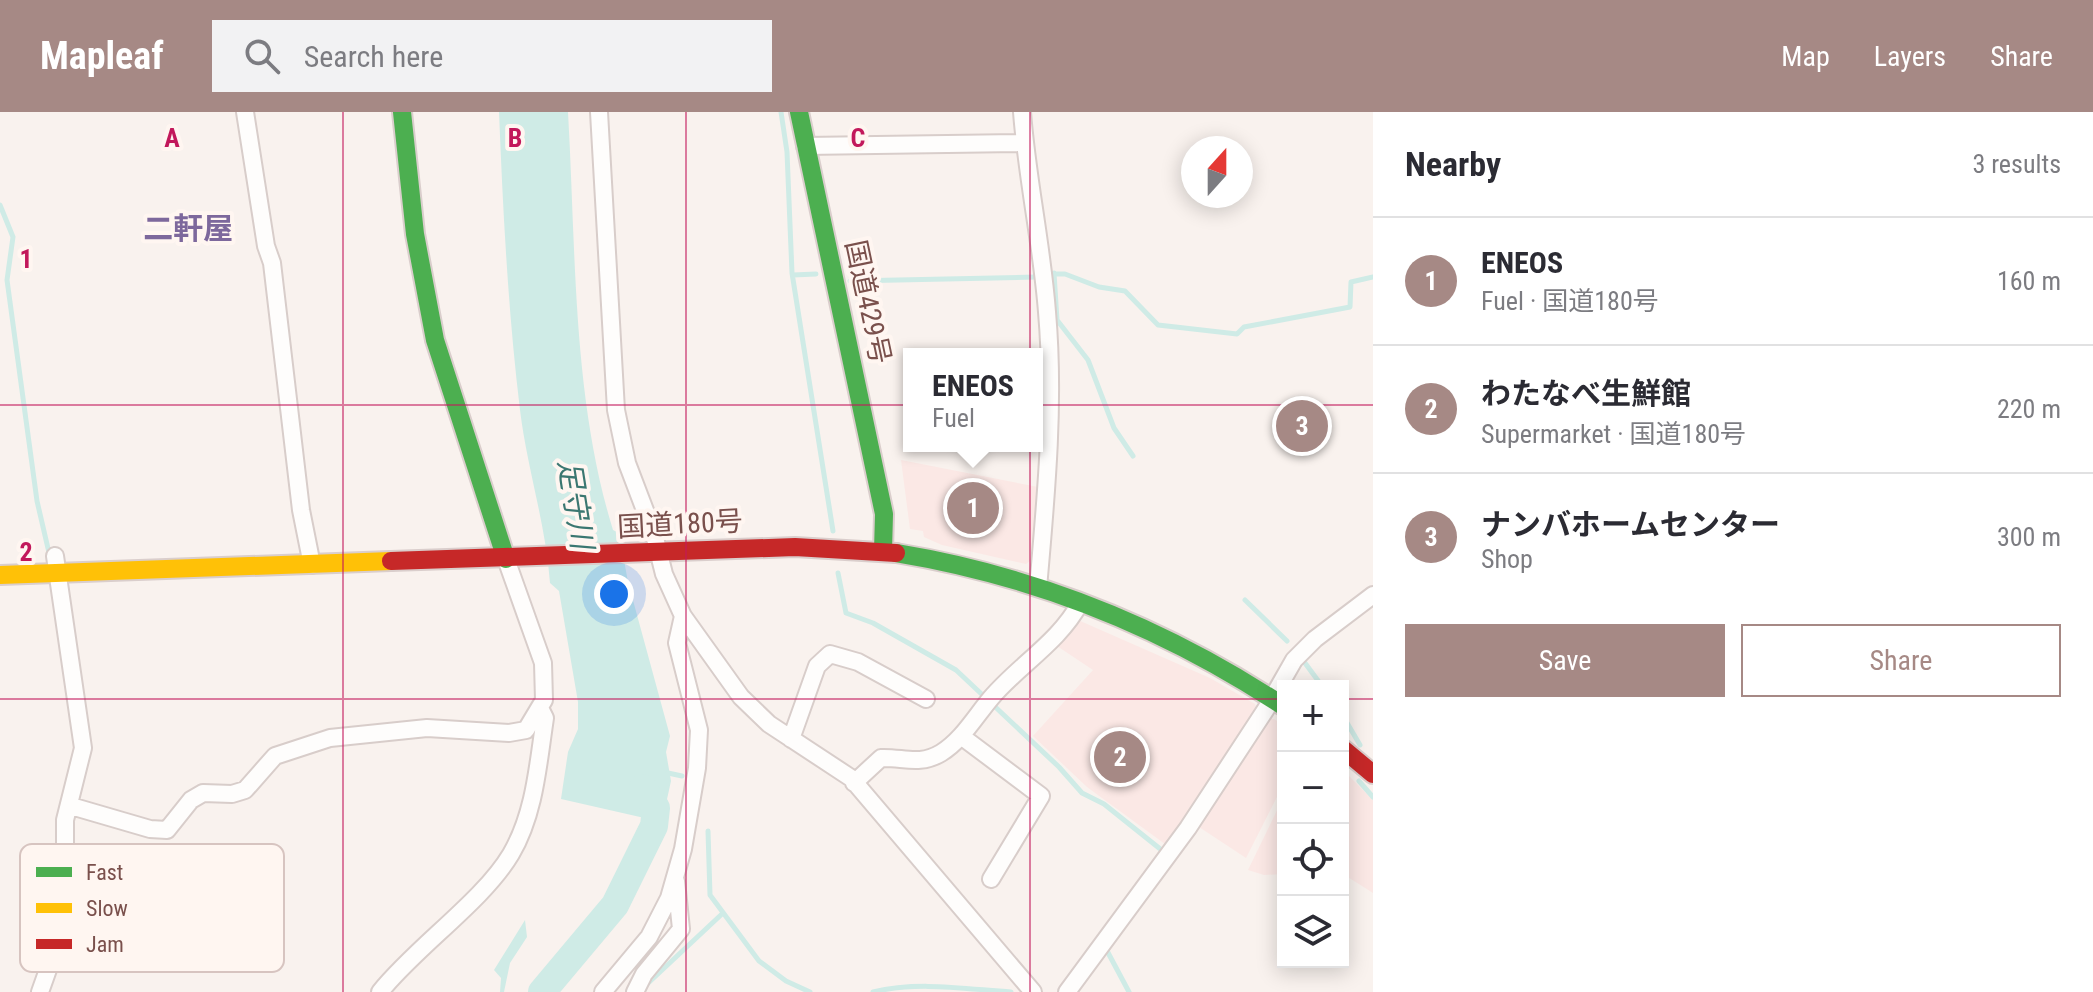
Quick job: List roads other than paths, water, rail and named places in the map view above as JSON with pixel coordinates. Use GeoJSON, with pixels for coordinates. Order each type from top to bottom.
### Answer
{"type":"FeatureCollection","features":[{"type":"Feature","properties":{"kind":"main road"},"geometry":{"type":"LineString","coordinates":[[402,112],[415,234],[435,340],[514,559]]}},
{"type":"Feature","properties":{"kind":"main road","name":"国道429号"},"geometry":{"type":"LineString","coordinates":[[799,112],[884,514],[883,551]]}},
{"type":"Feature","properties":{"kind":"main road","name":"国道180号"},"geometry":{"type":"LineString","coordinates":[[0,575],[56,565],[312,565],[805,547],[883,551],[943,562],[1080,603],[1195,653],[1277,701]]}},
{"type":"Feature","properties":{"kind":"main road"},"geometry":{"type":"LineString","coordinates":[[1347,752],[1373,774]]}},
{"type":"Feature","properties":{"kind":"street"},"geometry":{"type":"LineString","coordinates":[[245,112],[266,246],[272,263],[301,510],[312,565]]}},
{"type":"Feature","properties":{"kind":"street"},"geometry":{"type":"LineString","coordinates":[[599,112],[616,410],[627,463],[683,616],[741,697],[791,739],[840,769],[854,783],[1033,992]]}},
{"type":"Feature","properties":{"kind":"street"},"geometry":{"type":"LineString","coordinates":[[1022,112],[1041,250],[1050,360],[1046,487],[1038,588]]}},
{"type":"Feature","properties":{"kind":"street"},"geometry":{"type":"LineString","coordinates":[[805,146],[1024,143]]}},
{"type":"Feature","properties":{"kind":"street"},"geometry":{"type":"LineString","coordinates":[[71,806],[150,829],[167,830],[191,800],[203,793],[232,794],[245,790],[275,756],[330,738],[427,728],[509,733],[526,730],[544,700],[543,663],[514,559]]}},
{"type":"Feature","properties":{"kind":"street"},"geometry":{"type":"LineString","coordinates":[[56,565],[84,733],[71,806],[65,820],[65,844]]}},
{"type":"Feature","properties":{"kind":"street"},"geometry":{"type":"LineString","coordinates":[[1286,680],[1294,660],[1315,639],[1373,595]]}},
{"type":"Feature","properties":{"kind":"street"},"geometry":{"type":"LineString","coordinates":[[854,783],[876,760],[922,761],[940,754],[961,736],[990,699],[1069,622],[1080,603]]}},
{"type":"Feature","properties":{"kind":"street"},"geometry":{"type":"LineString","coordinates":[[603,992],[649,937],[676,879],[699,750],[696,712],[677,643],[683,616]]}},
{"type":"Feature","properties":{"kind":"street"},"geometry":{"type":"LineString","coordinates":[[791,739],[817,666],[830,654],[858,662],[926,699]]}},
{"type":"Feature","properties":{"kind":"street"},"geometry":{"type":"LineString","coordinates":[[1067,992],[1277,703]]}},
{"type":"Feature","properties":{"kind":"street"},"geometry":{"type":"LineString","coordinates":[[380,992],[403,964],[472,898],[511,854],[533,799],[545,718],[540,708]]}},
{"type":"Feature","properties":{"kind":"street"},"geometry":{"type":"LineString","coordinates":[[961,736],[1041,796],[991,879]]}},
{"type":"Feature","properties":{"kind":"street"},"geometry":{"type":"LineString","coordinates":[[635,992],[644,974],[681,929],[676,879]]}},
{"type":"Feature","properties":{"kind":"street"},"geometry":{"type":"LineString","coordinates":[[40,992],[47,972]]}},
{"type":"Feature","properties":{"kind":"water"},"geometry":{"type":"Polygon","coordinates":[[[499,112],[568,112],[583,376],[600,480],[613,530],[619,533],[628,582],[670,736],[666,752],[671,781],[662,822],[561,799],[568,752],[578,729],[578,702],[559,591],[550,583],[545,540],[520,410],[506,261],[499,112]]]}},
{"type":"Feature","properties":{"kind":"water"},"geometry":{"type":"Polygon","coordinates":[[[525,920],[527,937],[510,963],[504,992],[500,992],[501,978],[494,970],[525,920]]]}},
{"type":"Feature","properties":{"kind":"waterway"},"geometry":{"type":"LineString","coordinates":[[781,112],[787,152],[792,273],[833,531]]}},
{"type":"Feature","properties":{"kind":"waterway"},"geometry":{"type":"LineString","coordinates":[[0,205],[13,237],[7,280],[37,501],[50,557]]}},
{"type":"Feature","properties":{"kind":"waterway"},"geometry":{"type":"LineString","coordinates":[[1054,273],[1057,320],[1088,360],[1114,428],[1133,456]]}},
{"type":"Feature","properties":{"kind":"waterway"},"geometry":{"type":"LineString","coordinates":[[793,275],[816,274]]}},
{"type":"Feature","properties":{"kind":"waterway"},"geometry":{"type":"LineString","coordinates":[[1049,274],[1065,274],[1099,287],[1125,291],[1158,325],[1237,334],[1244,327],[1350,307],[1351,282],[1373,277]]}},
{"type":"Feature","properties":{"kind":"waterway"},"geometry":{"type":"LineString","coordinates":[[850,281],[1036,277]]}},
{"type":"Feature","properties":{"kind":"waterway"},"geometry":{"type":"LineString","coordinates":[[838,573],[846,613],[873,623],[956,670],[1059,767],[1082,793],[1104,804],[1164,852],[1162,855]]}},
{"type":"Feature","properties":{"kind":"waterway"},"geometry":{"type":"LineString","coordinates":[[1245,600],[1287,641]]}},
{"type":"Feature","properties":{"kind":"waterway"},"geometry":{"type":"LineString","coordinates":[[1305,663],[1318,680]]}},
{"type":"Feature","properties":{"kind":"waterway"},"geometry":{"type":"LineString","coordinates":[[1349,726],[1360,745]]}},
{"type":"Feature","properties":{"kind":"waterway"},"geometry":{"type":"LineString","coordinates":[[668,773],[682,776]]}},
{"type":"Feature","properties":{"kind":"waterway"},"geometry":{"type":"LineString","coordinates":[[1359,781],[1373,797]]}},
{"type":"Feature","properties":{"kind":"waterway","name":"足守川"},"geometry":{"type":"LineString","coordinates":[[542,992],[615,905],[654,826],[656,808],[643,788]]}},
{"type":"Feature","properties":{"kind":"waterway"},"geometry":{"type":"LineString","coordinates":[[708,831],[710,895],[759,961],[786,981],[810,992]]}},
{"type":"Feature","properties":{"kind":"waterway"},"geometry":{"type":"LineString","coordinates":[[645,986],[723,913]]}},
{"type":"Feature","properties":{"kind":"waterway"},"geometry":{"type":"LineString","coordinates":[[1105,947],[1129,992]]}},
{"type":"Feature","properties":{"kind":"waterway"},"geometry":{"type":"LineString","coordinates":[[873,992],[925,986],[1011,992]]}},
{"type":"Feature","properties":{"kind":"place","name":"ナンバホームセンター"},"geometry":{"type":"Point","coordinates":[1302,426]}},
{"type":"Feature","properties":{"kind":"place","name":"ENEOS"},"geometry":{"type":"Point","coordinates":[973,508]}},
{"type":"Feature","properties":{"kind":"place","name":"わたなべ生鮮館"},"geometry":{"type":"Point","coordinates":[1120,757]}},
{"type":"Feature","properties":{"kind":"district","name":"二軒屋"},"geometry":{"type":"Point","coordinates":[188,228]}}]}
